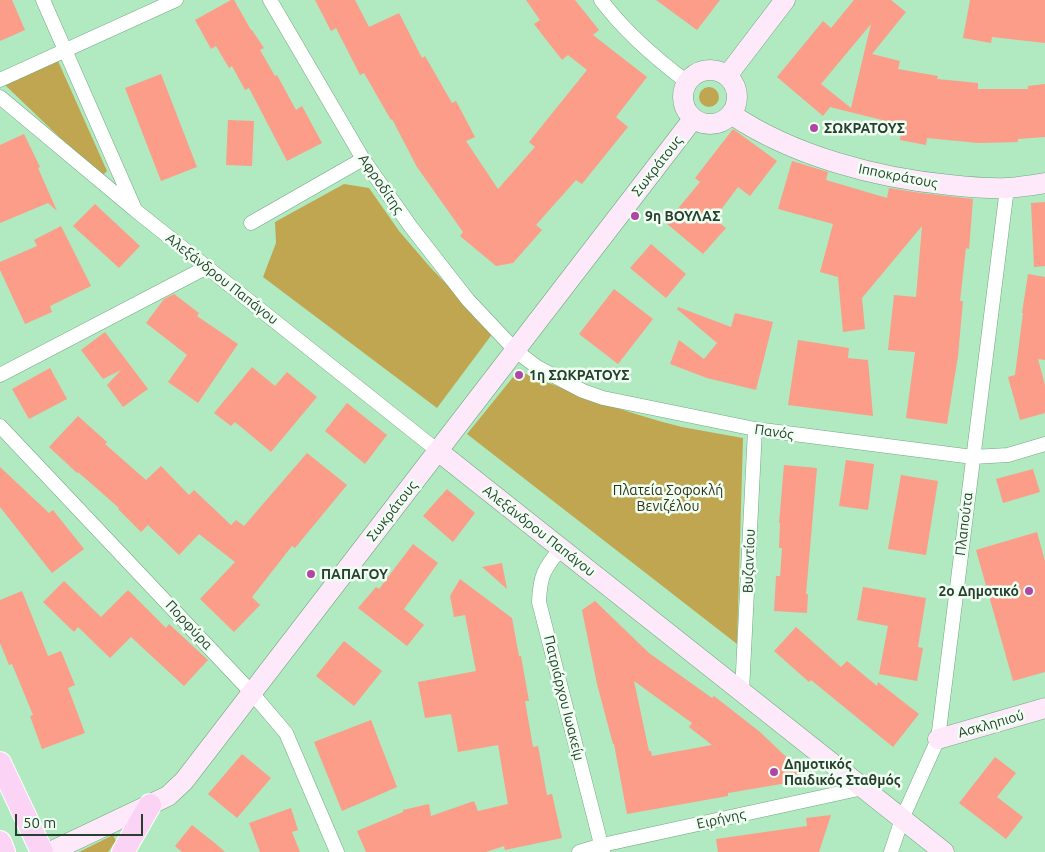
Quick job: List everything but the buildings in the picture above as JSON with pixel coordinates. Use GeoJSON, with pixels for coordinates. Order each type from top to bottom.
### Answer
{"type":"FeatureCollection","features":[{"type":"Feature","properties":{"kind":"main road"},"geometry":{"type":"LineString","coordinates":[[0,763],[42,852]]}},
{"type":"Feature","properties":{"kind":"main road"},"geometry":{"type":"LineString","coordinates":[[123,852],[150,805]]}},
{"type":"Feature","properties":{"kind":"main road"},"geometry":{"type":"LineString","coordinates":[[0,842],[4,852]]}},
{"type":"Feature","properties":{"kind":"street"},"geometry":{"type":"LineString","coordinates":[[43,0],[135,210]]}},
{"type":"Feature","properties":{"kind":"street"},"geometry":{"type":"LineString","coordinates":[[0,80],[176,0]]}},
{"type":"Feature","properties":{"kind":"street","name":"Αφροδίτης"},"geometry":{"type":"LineString","coordinates":[[270,0],[363,159],[411,228],[468,300],[516,350]]}},
{"type":"Feature","properties":{"kind":"street"},"geometry":{"type":"LineString","coordinates":[[601,0],[614,18],[644,47],[687,82]]}},
{"type":"Feature","properties":{"kind":"street"},"geometry":{"type":"LineString","coordinates":[[727,76],[785,0]]}},
{"type":"Feature","properties":{"kind":"street"},"geometry":{"type":"LineString","coordinates":[[706,70],[713,70],[727,76],[733,82],[737,98],[732,114],[718,124],[701,123],[693,119],[682,102],[682,95],[687,82],[692,76],[706,70]]}},
{"type":"Feature","properties":{"kind":"street","name":"Αλεξάνδρου Παπάγου"},"geometry":{"type":"LineString","coordinates":[[0,97],[135,210],[944,852]]}},
{"type":"Feature","properties":{"kind":"street","name":"Ιπποκράτους"},"geometry":{"type":"LineString","coordinates":[[732,114],[767,135],[869,173],[912,181],[967,187],[1007,188],[1045,183]]}},
{"type":"Feature","properties":{"kind":"street","name":"Σωκράτους"},"geometry":{"type":"LineString","coordinates":[[50,852],[168,796],[184,781],[693,119]]}},
{"type":"Feature","properties":{"kind":"street"},"geometry":{"type":"LineString","coordinates":[[251,223],[363,159]]}},
{"type":"Feature","properties":{"kind":"street","name":"Πλαπούτα"},"geometry":{"type":"LineString","coordinates":[[892,852],[902,819],[938,739],[1007,188]]}},
{"type":"Feature","properties":{"kind":"street"},"geometry":{"type":"LineString","coordinates":[[0,375],[207,267]]}},
{"type":"Feature","properties":{"kind":"street","name":"Πανός"},"geometry":{"type":"LineString","coordinates":[[516,350],[537,367],[559,379],[604,398],[755,430],[973,457],[1008,455],[1045,444]]}},
{"type":"Feature","properties":{"kind":"street","name":"Πορφύρα"},"geometry":{"type":"LineString","coordinates":[[0,426],[252,693],[286,733],[336,852]]}},
{"type":"Feature","properties":{"kind":"street","name":"Βυζαντίου"},"geometry":{"type":"LineString","coordinates":[[742,692],[755,430]]}},
{"type":"Feature","properties":{"kind":"street","name":"Πατριάρχου Ιωακείμ"},"geometry":{"type":"LineString","coordinates":[[561,548],[545,567],[540,584],[540,602],[603,849]]}},
{"type":"Feature","properties":{"kind":"street","name":"Ασκληπιού"},"geometry":{"type":"LineString","coordinates":[[938,739],[1045,708]]}},
{"type":"Feature","properties":{"kind":"street","name":"Ειρήνης"},"geometry":{"type":"LineString","coordinates":[[579,852],[603,849],[863,788]]}},
{"type":"Feature","properties":{"kind":"green space"},"geometry":{"type":"Polygon","coordinates":[[[58,61],[107,171],[101,177],[4,84],[58,61]]]}},
{"type":"Feature","properties":{"kind":"green space"},"geometry":{"type":"Polygon","coordinates":[[[709,87],[716,90],[719,97],[716,104],[709,107],[702,104],[699,97],[702,90],[709,87]]]}},
{"type":"Feature","properties":{"kind":"green space"},"geometry":{"type":"Polygon","coordinates":[[[344,184],[369,188],[399,231],[430,267],[493,333],[437,408],[263,277],[276,243],[275,222],[344,184]]]}},
{"type":"Feature","properties":{"kind":"green space","name":"Πλατεία Σοφοκλή Βενιζέλου"},"geometry":{"type":"Polygon","coordinates":[[[518,371],[619,409],[682,427],[743,438],[737,644],[467,434],[518,371]]]}},
{"type":"Feature","properties":{"kind":"green space"},"geometry":{"type":"Polygon","coordinates":[[[113,835],[116,841],[108,852],[79,852],[113,835]]]}},
{"type":"Feature","properties":{"kind":"place","name":"ΣΩΚΡΑΤΟΥΣ"},"geometry":{"type":"Point","coordinates":[814,128]}},
{"type":"Feature","properties":{"kind":"place","name":"9η ΒΟΥΛΑΣ"},"geometry":{"type":"Point","coordinates":[635,216]}},
{"type":"Feature","properties":{"kind":"place","name":"1η ΣΩΚΡΑΤΟΥΣ"},"geometry":{"type":"Point","coordinates":[519,375]}},
{"type":"Feature","properties":{"kind":"place","name":"ΠΑΠΑΓΟΥ"},"geometry":{"type":"Point","coordinates":[311,574]}},
{"type":"Feature","properties":{"kind":"place","name":"2ο Δημοτικό"},"geometry":{"type":"Point","coordinates":[1029,591]}},
{"type":"Feature","properties":{"kind":"place","name":"Δημοτικός Παιδικός Σταθμός"},"geometry":{"type":"Point","coordinates":[774,772]}}]}
